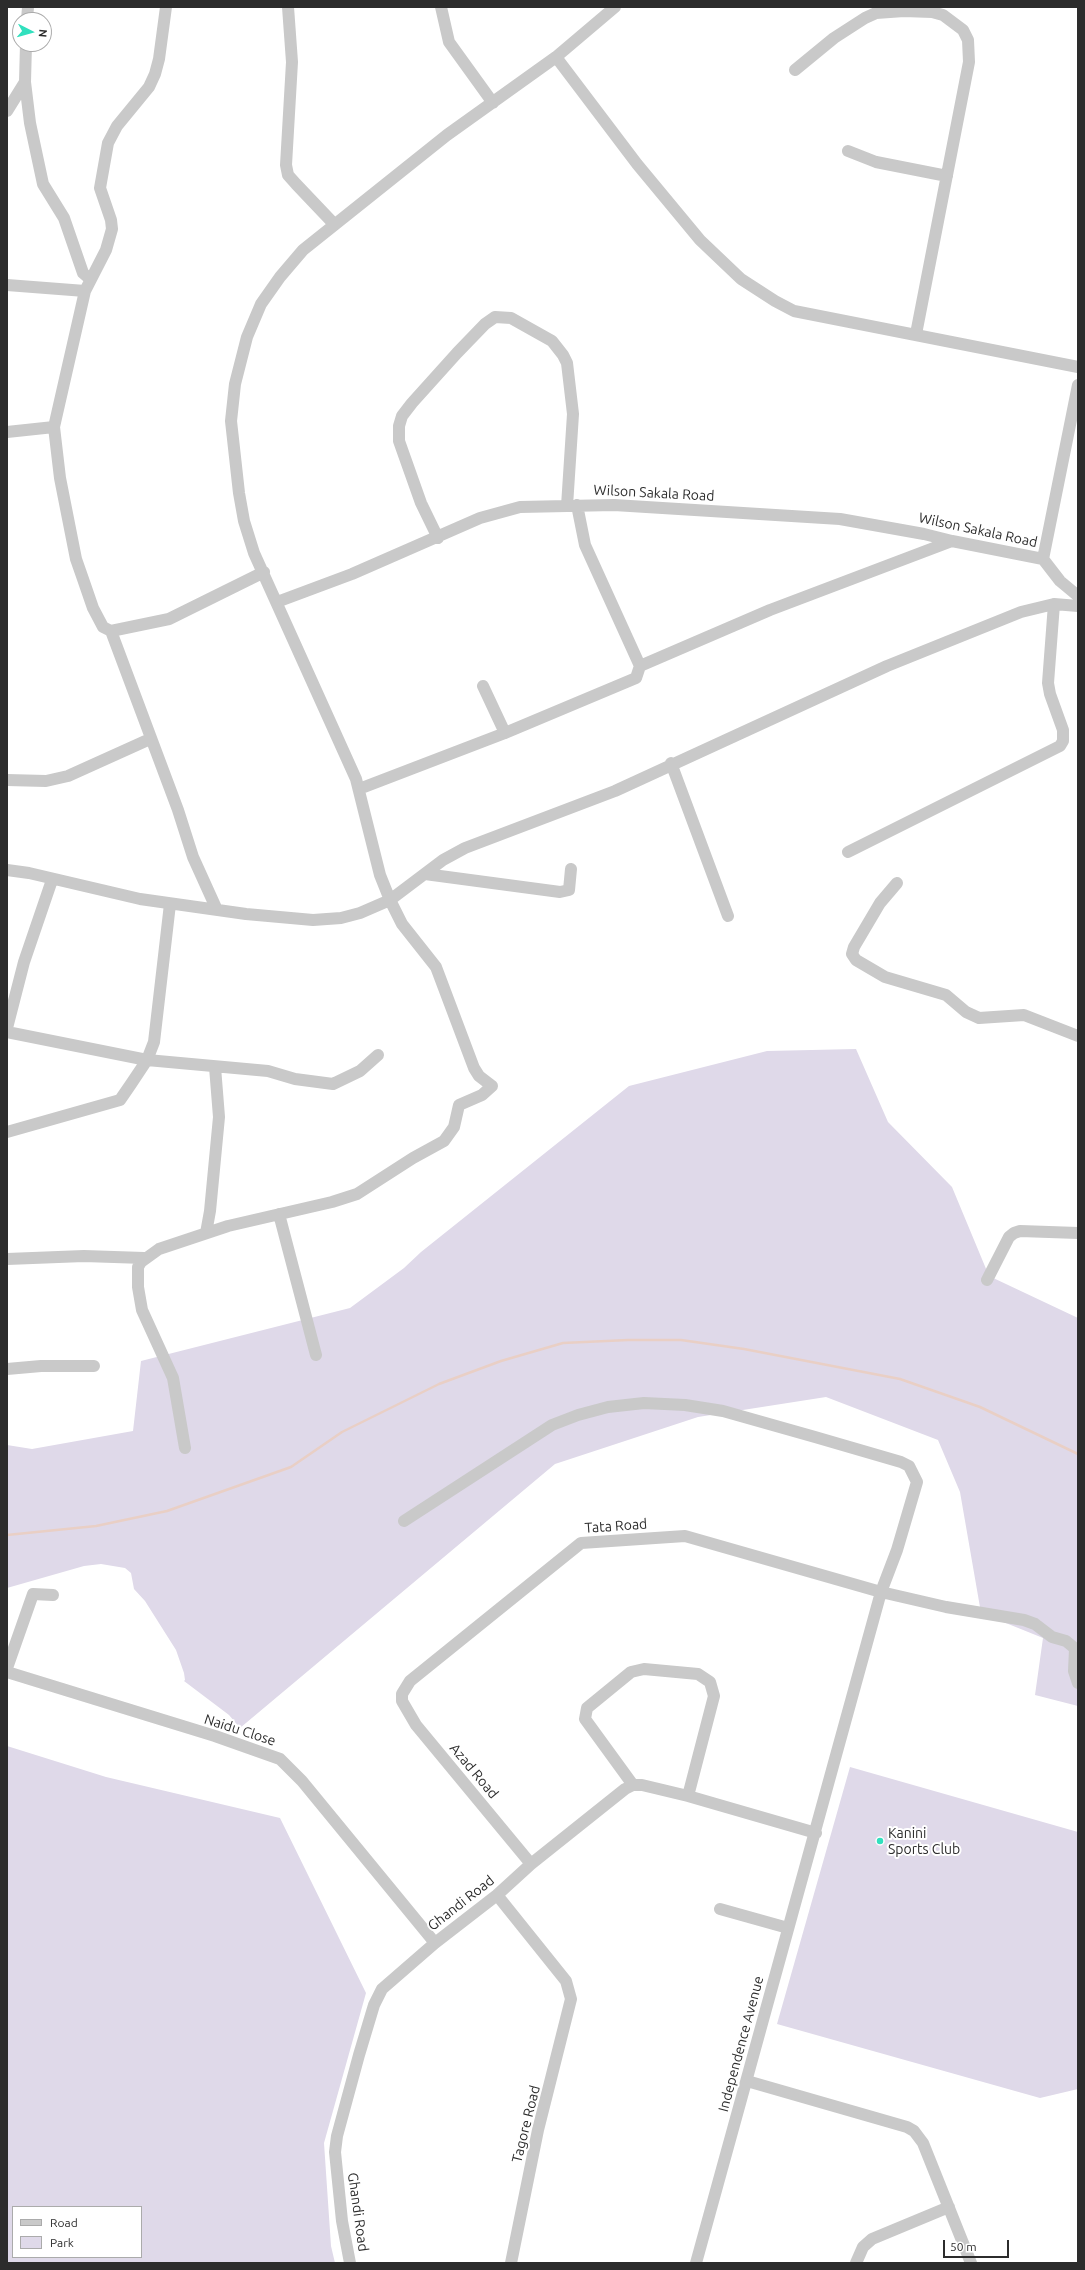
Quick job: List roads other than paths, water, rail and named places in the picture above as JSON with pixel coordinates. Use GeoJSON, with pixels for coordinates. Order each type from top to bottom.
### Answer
{"type":"FeatureCollection","features":[{"type":"Feature","properties":{"kind":"street"},"geometry":{"type":"LineString","coordinates":[[166,7],[159,59],[155,74],[149,87],[117,126],[108,143],[100,188],[111,220],[112,229],[106,250],[90,279],[86,291],[54,427],[60,478],[76,559],[93,608],[103,627],[111,631],[169,619],[264,572]]}},
{"type":"Feature","properties":{"kind":"street"},"geometry":{"type":"LineString","coordinates":[[288,7],[292,62],[292,98],[286,151],[287,170],[296,184],[334,224]]}},
{"type":"Feature","properties":{"kind":"street"},"geometry":{"type":"LineString","coordinates":[[441,7],[449,42],[493,103]]}},
{"type":"Feature","properties":{"kind":"street"},"geometry":{"type":"LineString","coordinates":[[185,1448],[173,1378],[142,1310],[137,1272],[138,1267],[144,1258],[159,1249],[206,1233],[278,1214],[332,1202],[357,1194],[412,1158],[444,1141],[454,1127],[459,1106],[482,1095],[492,1086],[479,1076],[474,1068],[436,967],[402,924],[390,900],[380,874],[359,789],[264,572],[254,553],[244,521],[239,492],[231,421],[235,384],[247,337],[261,304],[280,277],[303,250],[447,135],[556,57],[615,7]]}},
{"type":"Feature","properties":{"kind":"street"},"geometry":{"type":"LineString","coordinates":[[795,70],[839,35],[865,18],[876,13],[904,11],[932,12],[954,22],[963,30],[968,40],[970,53],[916,334]]}},
{"type":"Feature","properties":{"kind":"street"},"geometry":{"type":"LineString","coordinates":[[26,52],[25,82],[30,123],[43,184],[64,218],[83,273],[90,279]]}},
{"type":"Feature","properties":{"kind":"street"},"geometry":{"type":"LineString","coordinates":[[556,57],[593,107],[678,215],[700,240],[741,279],[762,293],[794,311],[1078,367]]}},
{"type":"Feature","properties":{"kind":"street"},"geometry":{"type":"LineString","coordinates":[[7,111],[25,82]]}},
{"type":"Feature","properties":{"kind":"street"},"geometry":{"type":"LineString","coordinates":[[848,151],[876,162],[947,176]]}},
{"type":"Feature","properties":{"kind":"street"},"geometry":{"type":"LineString","coordinates":[[7,285],[86,291]]}},
{"type":"Feature","properties":{"kind":"street"},"geometry":{"type":"LineString","coordinates":[[359,789],[505,733],[636,678],[640,666],[585,546],[572,505],[573,414],[567,363],[563,355],[552,341],[511,318],[495,317],[485,324],[412,402],[402,416],[399,426],[402,448],[421,503],[438,538]]}},
{"type":"Feature","properties":{"kind":"street"},"geometry":{"type":"LineString","coordinates":[[1078,385],[1043,559],[1060,581],[1078,596]]}},
{"type":"Feature","properties":{"kind":"street"},"geometry":{"type":"LineString","coordinates":[[7,432],[54,427]]}},
{"type":"Feature","properties":{"kind":"street","name":"Wilson Sakala Road"},"geometry":{"type":"LineString","coordinates":[[277,602],[352,574],[438,538],[480,518],[520,507],[572,505],[656,507],[840,519],[924,534],[1043,559]]}},
{"type":"Feature","properties":{"kind":"street"},"geometry":{"type":"LineString","coordinates":[[640,666],[770,610],[952,541]]}},
{"type":"Feature","properties":{"kind":"street"},"geometry":{"type":"LineString","coordinates":[[848,852],[1060,746],[1063,741],[1063,730],[1050,694],[1048,683],[1054,604]]}},
{"type":"Feature","properties":{"kind":"street"},"geometry":{"type":"LineString","coordinates":[[7,870],[29,873],[52,880],[170,904],[217,910],[313,920],[333,919],[360,913],[390,900],[443,860],[466,848],[616,790],[895,663],[1021,612],[1054,604],[1078,606]]}},
{"type":"Feature","properties":{"kind":"street"},"geometry":{"type":"LineString","coordinates":[[111,631],[150,739],[178,810],[193,857],[217,910]]}},
{"type":"Feature","properties":{"kind":"street"},"geometry":{"type":"LineString","coordinates":[[483,686],[505,733]]}},
{"type":"Feature","properties":{"kind":"street"},"geometry":{"type":"LineString","coordinates":[[7,780],[46,781],[68,776],[150,739]]}},
{"type":"Feature","properties":{"kind":"street"},"geometry":{"type":"LineString","coordinates":[[671,764],[728,916]]}},
{"type":"Feature","properties":{"kind":"street"},"geometry":{"type":"LineString","coordinates":[[425,874],[560,892],[569,890],[571,869]]}},
{"type":"Feature","properties":{"kind":"street"},"geometry":{"type":"LineString","coordinates":[[7,1028],[24,962],[52,880]]}},
{"type":"Feature","properties":{"kind":"street"},"geometry":{"type":"LineString","coordinates":[[897,883],[880,904],[854,947],[852,954],[856,960],[885,977],[946,996],[979,1018],[1024,1015],[1078,1036]]}},
{"type":"Feature","properties":{"kind":"street"},"geometry":{"type":"LineString","coordinates":[[7,1132],[120,1100],[147,1060],[154,1042],[170,904]]}},
{"type":"Feature","properties":{"kind":"street"},"geometry":{"type":"LineString","coordinates":[[7,1032],[147,1060],[268,1071],[295,1079],[333,1084],[360,1071],[378,1055]]}},
{"type":"Feature","properties":{"kind":"street"},"geometry":{"type":"LineString","coordinates":[[206,1233],[218,1117],[215,1067]]}},
{"type":"Feature","properties":{"kind":"street"},"geometry":{"type":"LineString","coordinates":[[278,1214],[316,1356]]}},
{"type":"Feature","properties":{"kind":"street"},"geometry":{"type":"LineString","coordinates":[[987,1280],[1009,1237],[1014,1233],[1020,1231],[1078,1233]]}},
{"type":"Feature","properties":{"kind":"street"},"geometry":{"type":"LineString","coordinates":[[7,1259],[84,1256],[144,1258]]}},
{"type":"Feature","properties":{"kind":"street"},"geometry":{"type":"LineString","coordinates":[[7,1369],[94,1366]]}},
{"type":"Feature","properties":{"kind":"street","name":"Independence Avenue"},"geometry":{"type":"LineString","coordinates":[[404,1521],[552,1425],[578,1415],[608,1407],[644,1403],[685,1405],[730,1413],[887,1458],[909,1466],[917,1482],[898,1550],[881,1592],[816,1833],[788,1928],[696,2263]]}},
{"type":"Feature","properties":{"kind":"street","name":"Tata Road"},"geometry":{"type":"LineString","coordinates":[[402,1694],[410,1681],[580,1543],[684,1536],[842,1579],[881,1592],[934,1604],[1024,1620],[1035,1624],[1052,1638],[1066,1641],[1077,1650]]}},
{"type":"Feature","properties":{"kind":"street"},"geometry":{"type":"LineString","coordinates":[[7,1668],[33,1594],[53,1595]]}},
{"type":"Feature","properties":{"kind":"street"},"geometry":{"type":"LineString","coordinates":[[1077,1650],[1074,1670],[1078,1682]]}},
{"type":"Feature","properties":{"kind":"street"},"geometry":{"type":"LineString","coordinates":[[688,1796],[714,1696],[710,1682],[698,1674],[644,1669],[631,1672],[587,1708],[586,1719],[633,1785],[642,1785],[688,1796],[816,1833]]}},
{"type":"Feature","properties":{"kind":"street","name":"Naidu Close"},"geometry":{"type":"LineString","coordinates":[[7,1672],[215,1736],[280,1759],[302,1781],[435,1943]]}},
{"type":"Feature","properties":{"kind":"street","name":"Azad Road"},"geometry":{"type":"LineString","coordinates":[[402,1694],[402,1701],[416,1725],[531,1864]]}},
{"type":"Feature","properties":{"kind":"street","name":"Ghandi Road"},"geometry":{"type":"LineString","coordinates":[[350,2263],[337,2176],[335,2152],[337,2136],[378,1995],[382,1989],[435,1943],[498,1895],[531,1864],[625,1789],[633,1785]]}},
{"type":"Feature","properties":{"kind":"street","name":"Tagore Road"},"geometry":{"type":"LineString","coordinates":[[498,1895],[566,1981],[571,1993],[571,2006],[538,2130],[510,2263]]}},
{"type":"Feature","properties":{"kind":"street"},"geometry":{"type":"LineString","coordinates":[[720,1909],[788,1928]]}},
{"type":"Feature","properties":{"kind":"street"},"geometry":{"type":"LineString","coordinates":[[747,2080],[907,2127],[923,2143],[971,2263]]}},
{"type":"Feature","properties":{"kind":"street"},"geometry":{"type":"LineString","coordinates":[[856,2263],[863,2247],[872,2239],[949,2207]]}},
{"type":"Feature","properties":{"kind":"waterway"},"geometry":{"type":"LineString","coordinates":[[7,1535],[96,1526],[167,1511],[291,1467],[342,1432],[439,1384],[501,1361],[563,1343],[628,1340],[681,1340],[744,1349],[900,1379],[980,1407],[1078,1454]]}},
{"type":"Feature","properties":{"kind":"place","name":"Kanini Sports Club"},"geometry":{"type":"Point","coordinates":[880,1841]}}]}
